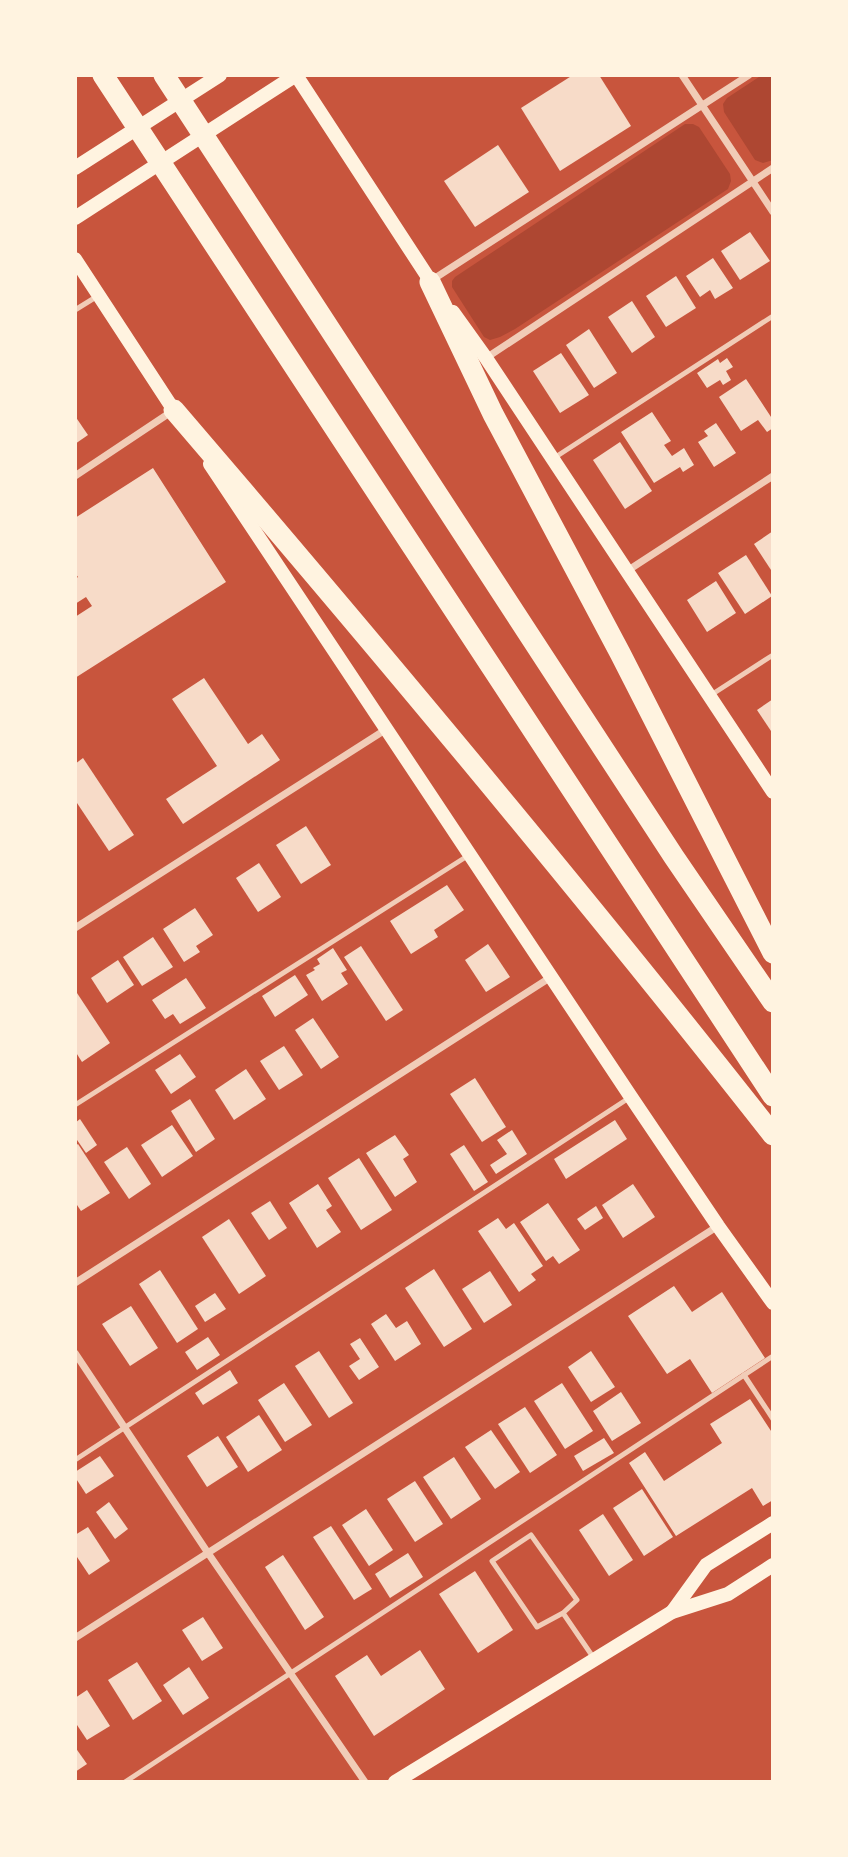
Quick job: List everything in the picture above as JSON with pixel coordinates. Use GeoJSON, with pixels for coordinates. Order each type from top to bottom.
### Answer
{"type":"FeatureCollection","features":[{"type":"Feature","properties":{"kind":"highway"},"geometry":{"type":"LineString","coordinates":[[103,75],[773,1096]]}},
{"type":"Feature","properties":{"kind":"highway"},"geometry":{"type":"LineString","coordinates":[[164,75],[674,857],[773,1002]]}},
{"type":"Feature","properties":{"kind":"highway"},"geometry":{"type":"LineString","coordinates":[[430,282],[493,414],[620,653],[773,953]]}},
{"type":"Feature","properties":{"kind":"highway"},"geometry":{"type":"LineString","coordinates":[[174,410],[605,923],[773,1135]]}},
{"type":"Feature","properties":{"kind":"main road"},"geometry":{"type":"LineString","coordinates":[[78,167],[220,75]]}},
{"type":"Feature","properties":{"kind":"main road"},"geometry":{"type":"LineString","coordinates":[[75,218],[296,75],[430,282],[486,358],[773,792]]}},
{"type":"Feature","properties":{"kind":"main road"},"geometry":{"type":"LineString","coordinates":[[75,259],[385,730],[718,1226],[773,1303]]}},
{"type":"Feature","properties":{"kind":"main road"},"geometry":{"type":"LineString","coordinates":[[673,1612],[706,1565],[773,1523]]}},
{"type":"Feature","properties":{"kind":"main road"},"geometry":{"type":"LineString","coordinates":[[395,1782],[673,1612],[728,1594],[773,1565]]}},
{"type":"Feature","properties":{"kind":"street"},"geometry":{"type":"LineString","coordinates":[[682,75],[773,212]]}},
{"type":"Feature","properties":{"kind":"street"},"geometry":{"type":"LineString","coordinates":[[430,282],[749,75]]}},
{"type":"Feature","properties":{"kind":"street"},"geometry":{"type":"LineString","coordinates":[[486,358],[773,168]]}},
{"type":"Feature","properties":{"kind":"street"},"geometry":{"type":"LineString","coordinates":[[75,475],[174,410]]}},
{"type":"Feature","properties":{"kind":"street"},"geometry":{"type":"LineString","coordinates":[[626,571],[773,476]]}},
{"type":"Feature","properties":{"kind":"street"},"geometry":{"type":"LineString","coordinates":[[75,928],[385,730]]}},
{"type":"Feature","properties":{"kind":"street"},"geometry":{"type":"LineString","coordinates":[[75,1283],[551,977]]}},
{"type":"Feature","properties":{"kind":"street"},"geometry":{"type":"LineString","coordinates":[[75,1638],[718,1226]]}},
{"type":"Feature","properties":{"kind":"street"},"geometry":{"type":"LineString","coordinates":[[75,1353],[365,1782]]}},
{"type":"Feature","properties":{"kind":"lane"},"geometry":{"type":"LineString","coordinates":[[75,310],[99,295]]}},
{"type":"Feature","properties":{"kind":"lane"},"geometry":{"type":"LineString","coordinates":[[552,460],[773,316]]}},
{"type":"Feature","properties":{"kind":"lane"},"geometry":{"type":"LineString","coordinates":[[709,696],[773,655]]}},
{"type":"Feature","properties":{"kind":"lane"},"geometry":{"type":"LineString","coordinates":[[75,1105],[469,855]]}},
{"type":"Feature","properties":{"kind":"lane"},"geometry":{"type":"LineString","coordinates":[[75,1460],[631,1097]]}},
{"type":"Feature","properties":{"kind":"lane"},"geometry":{"type":"LineString","coordinates":[[125,1782],[773,1356]]}},
{"type":"Feature","properties":{"kind":"lane"},"geometry":{"type":"LineString","coordinates":[[744,1375],[773,1419]]}},
{"type":"Feature","properties":{"kind":"lane"},"geometry":{"type":"LineString","coordinates":[[531,1535],[577,1600],[563,1613],[537,1627],[492,1561],[531,1535]]}},
{"type":"Feature","properties":{"kind":"lane"},"geometry":{"type":"LineString","coordinates":[[563,1613],[595,1660]]}},
{"type":"Feature","properties":{"kind":"shaded area"},"geometry":{"type":"Polygon","coordinates":[[[762,75],[773,75],[773,160],[763,163],[755,160],[724,112],[723,104],[727,98],[762,75]]]}},
{"type":"Feature","properties":{"kind":"shaded area"},"geometry":{"type":"Polygon","coordinates":[[[685,124],[699,127],[730,174],[728,189],[515,329],[490,340],[484,337],[452,287],[455,277],[685,124]]]}},
{"type":"Feature","properties":{"kind":"building"},"geometry":{"type":"Polygon","coordinates":[[[573,75],[599,75],[631,126],[560,171],[521,108],[573,75]]]}},
{"type":"Feature","properties":{"kind":"building"},"geometry":{"type":"Polygon","coordinates":[[[498,145],[529,192],[475,227],[444,181],[498,145]]]}},
{"type":"Feature","properties":{"kind":"building"},"geometry":{"type":"Polygon","coordinates":[[[750,232],[770,261],[740,280],[721,251],[750,232]]]}},
{"type":"Feature","properties":{"kind":"building"},"geometry":{"type":"Polygon","coordinates":[[[713,258],[733,288],[715,299],[710,290],[700,297],[686,276],[713,258]]]}},
{"type":"Feature","properties":{"kind":"building"},"geometry":{"type":"Polygon","coordinates":[[[676,276],[696,308],[666,327],[646,296],[676,276]]]}},
{"type":"Feature","properties":{"kind":"building"},"geometry":{"type":"Polygon","coordinates":[[[632,301],[655,337],[632,353],[608,317],[632,301]]]}},
{"type":"Feature","properties":{"kind":"building"},"geometry":{"type":"Polygon","coordinates":[[[589,329],[617,373],[594,388],[566,345],[589,329]]]}},
{"type":"Feature","properties":{"kind":"building"},"geometry":{"type":"Polygon","coordinates":[[[561,353],[589,395],[560,413],[533,371],[561,353]]]}},
{"type":"Feature","properties":{"kind":"building"},"geometry":{"type":"Polygon","coordinates":[[[727,358],[733,367],[726,371],[731,380],[723,385],[720,380],[707,388],[697,373],[718,359],[720,363],[727,358]]]}},
{"type":"Feature","properties":{"kind":"building"},"geometry":{"type":"Polygon","coordinates":[[[746,379],[773,420],[773,428],[767,432],[758,420],[741,431],[719,397],[746,379]]]}},
{"type":"Feature","properties":{"kind":"building"},"geometry":{"type":"Polygon","coordinates":[[[652,412],[671,441],[664,445],[672,456],[684,448],[694,465],[683,472],[680,467],[654,483],[621,432],[652,412]]]}},
{"type":"Feature","properties":{"kind":"building"},"geometry":{"type":"Polygon","coordinates":[[[75,416],[88,435],[75,444],[75,416]]]}},
{"type":"Feature","properties":{"kind":"building"},"geometry":{"type":"Polygon","coordinates":[[[716,423],[736,453],[714,467],[698,442],[708,436],[704,431],[716,423]]]}},
{"type":"Feature","properties":{"kind":"building"},"geometry":{"type":"Polygon","coordinates":[[[620,442],[652,491],[625,509],[593,460],[620,442]]]}},
{"type":"Feature","properties":{"kind":"building"},"geometry":{"type":"Polygon","coordinates":[[[153,468],[226,582],[75,678],[75,617],[92,606],[86,597],[75,604],[75,579],[78,577],[75,573],[75,518],[153,468]]]}},
{"type":"Feature","properties":{"kind":"building"},"geometry":{"type":"Polygon","coordinates":[[[773,531],[773,573],[754,544],[773,531]]]}},
{"type":"Feature","properties":{"kind":"building"},"geometry":{"type":"Polygon","coordinates":[[[746,555],[772,596],[745,614],[718,573],[746,555]]]}},
{"type":"Feature","properties":{"kind":"building"},"geometry":{"type":"Polygon","coordinates":[[[716,581],[736,613],[707,632],[687,600],[716,581]]]}},
{"type":"Feature","properties":{"kind":"building"},"geometry":{"type":"Polygon","coordinates":[[[204,678],[248,744],[262,734],[280,760],[183,824],[166,799],[217,766],[172,699],[204,678]]]}},
{"type":"Feature","properties":{"kind":"building"},"geometry":{"type":"Polygon","coordinates":[[[773,699],[773,734],[757,710],[773,699]]]}},
{"type":"Feature","properties":{"kind":"building"},"geometry":{"type":"Polygon","coordinates":[[[83,758],[134,835],[109,851],[75,800],[75,764],[83,758]]]}},
{"type":"Feature","properties":{"kind":"building"},"geometry":{"type":"Polygon","coordinates":[[[306,826],[331,865],[301,884],[276,845],[306,826]]]}},
{"type":"Feature","properties":{"kind":"building"},"geometry":{"type":"Polygon","coordinates":[[[259,863],[281,897],[258,912],[236,878],[259,863]]]}},
{"type":"Feature","properties":{"kind":"building"},"geometry":{"type":"Polygon","coordinates":[[[447,885],[464,910],[434,930],[438,937],[411,954],[390,921],[447,885]]]}},
{"type":"Feature","properties":{"kind":"building"},"geometry":{"type":"Polygon","coordinates":[[[195,908],[213,935],[196,946],[200,952],[184,962],[163,929],[195,908]]]}},
{"type":"Feature","properties":{"kind":"building"},"geometry":{"type":"Polygon","coordinates":[[[153,937],[173,967],[142,986],[123,957],[153,937]]]}},
{"type":"Feature","properties":{"kind":"building"},"geometry":{"type":"Polygon","coordinates":[[[488,944],[510,977],[486,992],[465,960],[488,944]]]}},
{"type":"Feature","properties":{"kind":"building"},"geometry":{"type":"Polygon","coordinates":[[[361,946],[403,1010],[386,1021],[344,957],[361,946]]]}},
{"type":"Feature","properties":{"kind":"building"},"geometry":{"type":"Polygon","coordinates":[[[333,948],[347,970],[341,973],[348,984],[322,1001],[306,975],[320,964],[317,959],[333,948]]]}},
{"type":"Feature","properties":{"kind":"building"},"geometry":{"type":"Polygon","coordinates":[[[118,960],[134,985],[107,1003],[91,978],[118,960]]]}},
{"type":"Feature","properties":{"kind":"building"},"geometry":{"type":"Polygon","coordinates":[[[295,975],[308,995],[275,1017],[262,996],[295,975]]]}},
{"type":"Feature","properties":{"kind":"building"},"geometry":{"type":"Polygon","coordinates":[[[186,978],[206,1008],[180,1024],[173,1014],[165,1019],[152,1000],[186,978]]]}},
{"type":"Feature","properties":{"kind":"building"},"geometry":{"type":"Polygon","coordinates":[[[75,990],[110,1043],[82,1062],[75,1051],[75,990]]]}},
{"type":"Feature","properties":{"kind":"building"},"geometry":{"type":"Polygon","coordinates":[[[313,1018],[339,1057],[321,1069],[295,1030],[313,1018]]]}},
{"type":"Feature","properties":{"kind":"building"},"geometry":{"type":"Polygon","coordinates":[[[284,1046],[303,1075],[279,1090],[260,1061],[284,1046]]]}},
{"type":"Feature","properties":{"kind":"building"},"geometry":{"type":"Polygon","coordinates":[[[180,1054],[196,1077],[171,1094],[155,1070],[180,1054]]]}},
{"type":"Feature","properties":{"kind":"building"},"geometry":{"type":"Polygon","coordinates":[[[246,1069],[266,1099],[234,1120],[215,1090],[246,1069]]]}},
{"type":"Feature","properties":{"kind":"building"},"geometry":{"type":"Polygon","coordinates":[[[475,1078],[506,1127],[482,1142],[450,1094],[475,1078]]]}},
{"type":"Feature","properties":{"kind":"building"},"geometry":{"type":"Polygon","coordinates":[[[190,1099],[215,1139],[196,1152],[171,1111],[190,1099]]]}},
{"type":"Feature","properties":{"kind":"building"},"geometry":{"type":"Polygon","coordinates":[[[80,1119],[97,1145],[86,1153],[75,1137],[75,1123],[80,1119]]]}},
{"type":"Feature","properties":{"kind":"building"},"geometry":{"type":"Polygon","coordinates":[[[615,1120],[627,1139],[566,1179],[554,1159],[615,1120]]]}},
{"type":"Feature","properties":{"kind":"building"},"geometry":{"type":"Polygon","coordinates":[[[172,1125],[193,1156],[162,1177],[141,1145],[172,1125]]]}},
{"type":"Feature","properties":{"kind":"building"},"geometry":{"type":"Polygon","coordinates":[[[512,1130],[527,1154],[496,1174],[490,1165],[507,1154],[497,1140],[512,1130]]]}},
{"type":"Feature","properties":{"kind":"building"},"geometry":{"type":"Polygon","coordinates":[[[395,1135],[409,1155],[403,1159],[417,1182],[395,1197],[366,1153],[395,1135]]]}},
{"type":"Feature","properties":{"kind":"building"},"geometry":{"type":"Polygon","coordinates":[[[78,1144],[110,1193],[81,1211],[75,1202],[75,1146],[78,1144]]]}},
{"type":"Feature","properties":{"kind":"building"},"geometry":{"type":"Polygon","coordinates":[[[464,1145],[488,1182],[474,1191],[450,1154],[464,1145]]]}},
{"type":"Feature","properties":{"kind":"building"},"geometry":{"type":"Polygon","coordinates":[[[127,1147],[151,1184],[129,1199],[104,1162],[127,1147]]]}},
{"type":"Feature","properties":{"kind":"building"},"geometry":{"type":"Polygon","coordinates":[[[359,1158],[392,1210],[361,1230],[328,1178],[359,1158]]]}},
{"type":"Feature","properties":{"kind":"building"},"geometry":{"type":"Polygon","coordinates":[[[318,1184],[332,1206],[326,1210],[341,1232],[317,1248],[289,1203],[318,1184]]]}},
{"type":"Feature","properties":{"kind":"building"},"geometry":{"type":"Polygon","coordinates":[[[633,1184],[655,1217],[623,1238],[602,1205],[633,1184]]]}},
{"type":"Feature","properties":{"kind":"building"},"geometry":{"type":"Polygon","coordinates":[[[270,1201],[287,1228],[269,1240],[251,1213],[270,1201]]]}},
{"type":"Feature","properties":{"kind":"building"},"geometry":{"type":"Polygon","coordinates":[[[548,1203],[580,1250],[559,1264],[553,1256],[546,1261],[520,1222],[548,1203]]]}},
{"type":"Feature","properties":{"kind":"building"},"geometry":{"type":"Polygon","coordinates":[[[596,1206],[603,1218],[585,1230],[577,1219],[596,1206]]]}},
{"type":"Feature","properties":{"kind":"building"},"geometry":{"type":"Polygon","coordinates":[[[498,1218],[506,1229],[514,1223],[543,1266],[531,1274],[536,1280],[519,1292],[478,1231],[498,1218]]]}},
{"type":"Feature","properties":{"kind":"building"},"geometry":{"type":"Polygon","coordinates":[[[229,1219],[266,1276],[239,1294],[202,1237],[229,1219]]]}},
{"type":"Feature","properties":{"kind":"building"},"geometry":{"type":"Polygon","coordinates":[[[434,1269],[472,1329],[444,1347],[405,1288],[434,1269]]]}},
{"type":"Feature","properties":{"kind":"building"},"geometry":{"type":"Polygon","coordinates":[[[160,1270],[198,1329],[177,1343],[139,1284],[160,1270]]]}},
{"type":"Feature","properties":{"kind":"building"},"geometry":{"type":"Polygon","coordinates":[[[490,1271],[512,1305],[484,1323],[462,1289],[490,1271]]]}},
{"type":"Feature","properties":{"kind":"building"},"geometry":{"type":"Polygon","coordinates":[[[674,1286],[692,1312],[722,1292],[765,1358],[712,1393],[690,1359],[667,1374],[628,1316],[674,1286]]]}},
{"type":"Feature","properties":{"kind":"building"},"geometry":{"type":"Polygon","coordinates":[[[215,1293],[226,1309],[205,1322],[195,1306],[215,1293]]]}},
{"type":"Feature","properties":{"kind":"building"},"geometry":{"type":"Polygon","coordinates":[[[131,1306],[158,1348],[130,1366],[102,1324],[131,1306]]]}},
{"type":"Feature","properties":{"kind":"building"},"geometry":{"type":"Polygon","coordinates":[[[386,1314],[396,1328],[407,1321],[421,1344],[395,1361],[371,1324],[386,1314]]]}},
{"type":"Feature","properties":{"kind":"building"},"geometry":{"type":"Polygon","coordinates":[[[208,1337],[220,1355],[197,1370],[185,1352],[208,1337]]]}},
{"type":"Feature","properties":{"kind":"building"},"geometry":{"type":"Polygon","coordinates":[[[360,1338],[379,1367],[359,1380],[349,1366],[360,1359],[350,1344],[360,1338]]]}},
{"type":"Feature","properties":{"kind":"building"},"geometry":{"type":"Polygon","coordinates":[[[319,1351],[353,1403],[329,1418],[295,1366],[319,1351]]]}},
{"type":"Feature","properties":{"kind":"building"},"geometry":{"type":"Polygon","coordinates":[[[591,1351],[615,1387],[591,1402],[568,1367],[591,1351]]]}},
{"type":"Feature","properties":{"kind":"building"},"geometry":{"type":"Polygon","coordinates":[[[230,1370],[238,1383],[203,1405],[195,1393],[230,1370]]]}},
{"type":"Feature","properties":{"kind":"building"},"geometry":{"type":"Polygon","coordinates":[[[284,1383],[312,1425],[285,1442],[258,1400],[284,1383]]]}},
{"type":"Feature","properties":{"kind":"building"},"geometry":{"type":"Polygon","coordinates":[[[562,1383],[593,1431],[565,1449],[534,1401],[562,1383]]]}},
{"type":"Feature","properties":{"kind":"building"},"geometry":{"type":"Polygon","coordinates":[[[621,1392],[641,1423],[612,1441],[593,1411],[621,1392]]]}},
{"type":"Feature","properties":{"kind":"building"},"geometry":{"type":"Polygon","coordinates":[[[750,1399],[773,1434],[773,1500],[763,1506],[752,1488],[676,1536],[629,1463],[645,1452],[664,1481],[722,1443],[710,1424],[750,1399]]]}},
{"type":"Feature","properties":{"kind":"building"},"geometry":{"type":"Polygon","coordinates":[[[525,1407],[557,1455],[530,1473],[498,1424],[525,1407]]]}},
{"type":"Feature","properties":{"kind":"building"},"geometry":{"type":"Polygon","coordinates":[[[259,1415],[282,1450],[248,1472],[226,1437],[259,1415]]]}},
{"type":"Feature","properties":{"kind":"building"},"geometry":{"type":"Polygon","coordinates":[[[491,1430],[520,1472],[495,1489],[465,1447],[491,1430]]]}},
{"type":"Feature","properties":{"kind":"building"},"geometry":{"type":"Polygon","coordinates":[[[218,1436],[238,1467],[207,1487],[187,1456],[218,1436]]]}},
{"type":"Feature","properties":{"kind":"building"},"geometry":{"type":"Polygon","coordinates":[[[604,1438],[614,1453],[583,1471],[574,1456],[604,1438]]]}},
{"type":"Feature","properties":{"kind":"building"},"geometry":{"type":"Polygon","coordinates":[[[100,1456],[114,1476],[86,1494],[75,1477],[75,1472],[100,1456]]]}},
{"type":"Feature","properties":{"kind":"building"},"geometry":{"type":"Polygon","coordinates":[[[454,1457],[481,1499],[451,1519],[423,1477],[454,1457]]]}},
{"type":"Feature","properties":{"kind":"building"},"geometry":{"type":"Polygon","coordinates":[[[415,1481],[443,1524],[415,1542],[387,1499],[415,1481]]]}},
{"type":"Feature","properties":{"kind":"building"},"geometry":{"type":"Polygon","coordinates":[[[642,1489],[673,1537],[644,1556],[613,1508],[642,1489]]]}},
{"type":"Feature","properties":{"kind":"building"},"geometry":{"type":"Polygon","coordinates":[[[109,1502],[128,1529],[115,1539],[96,1512],[109,1502]]]}},
{"type":"Feature","properties":{"kind":"building"},"geometry":{"type":"Polygon","coordinates":[[[366,1509],[393,1550],[369,1566],[342,1525],[366,1509]]]}},
{"type":"Feature","properties":{"kind":"building"},"geometry":{"type":"Polygon","coordinates":[[[603,1514],[633,1560],[609,1576],[579,1530],[603,1514]]]}},
{"type":"Feature","properties":{"kind":"building"},"geometry":{"type":"Polygon","coordinates":[[[331,1526],[372,1589],[354,1600],[313,1537],[331,1526]]]}},
{"type":"Feature","properties":{"kind":"building"},"geometry":{"type":"Polygon","coordinates":[[[88,1527],[110,1561],[89,1575],[75,1554],[75,1535],[88,1527]]]}},
{"type":"Feature","properties":{"kind":"building"},"geometry":{"type":"Polygon","coordinates":[[[408,1553],[423,1577],[390,1598],[375,1574],[408,1553]]]}},
{"type":"Feature","properties":{"kind":"building"},"geometry":{"type":"Polygon","coordinates":[[[283,1555],[324,1617],[305,1630],[265,1567],[283,1555]]]}},
{"type":"Feature","properties":{"kind":"building"},"geometry":{"type":"Polygon","coordinates":[[[475,1571],[513,1630],[478,1653],[439,1594],[475,1571]]]}},
{"type":"Feature","properties":{"kind":"building"},"geometry":{"type":"Polygon","coordinates":[[[203,1617],[223,1648],[202,1661],[182,1630],[203,1617]]]}},
{"type":"Feature","properties":{"kind":"building"},"geometry":{"type":"Polygon","coordinates":[[[420,1650],[445,1689],[374,1736],[335,1676],[367,1655],[381,1676],[420,1650]]]}},
{"type":"Feature","properties":{"kind":"building"},"geometry":{"type":"Polygon","coordinates":[[[137,1662],[162,1701],[133,1720],[108,1680],[137,1662]]]}},
{"type":"Feature","properties":{"kind":"building"},"geometry":{"type":"Polygon","coordinates":[[[189,1667],[209,1698],[183,1715],[163,1685],[189,1667]]]}},
{"type":"Feature","properties":{"kind":"building"},"geometry":{"type":"Polygon","coordinates":[[[87,1690],[110,1726],[87,1740],[75,1722],[75,1698],[87,1690]]]}},
{"type":"Feature","properties":{"kind":"building"},"geometry":{"type":"Polygon","coordinates":[[[75,1747],[87,1764],[75,1772],[75,1747]]]}}]}
